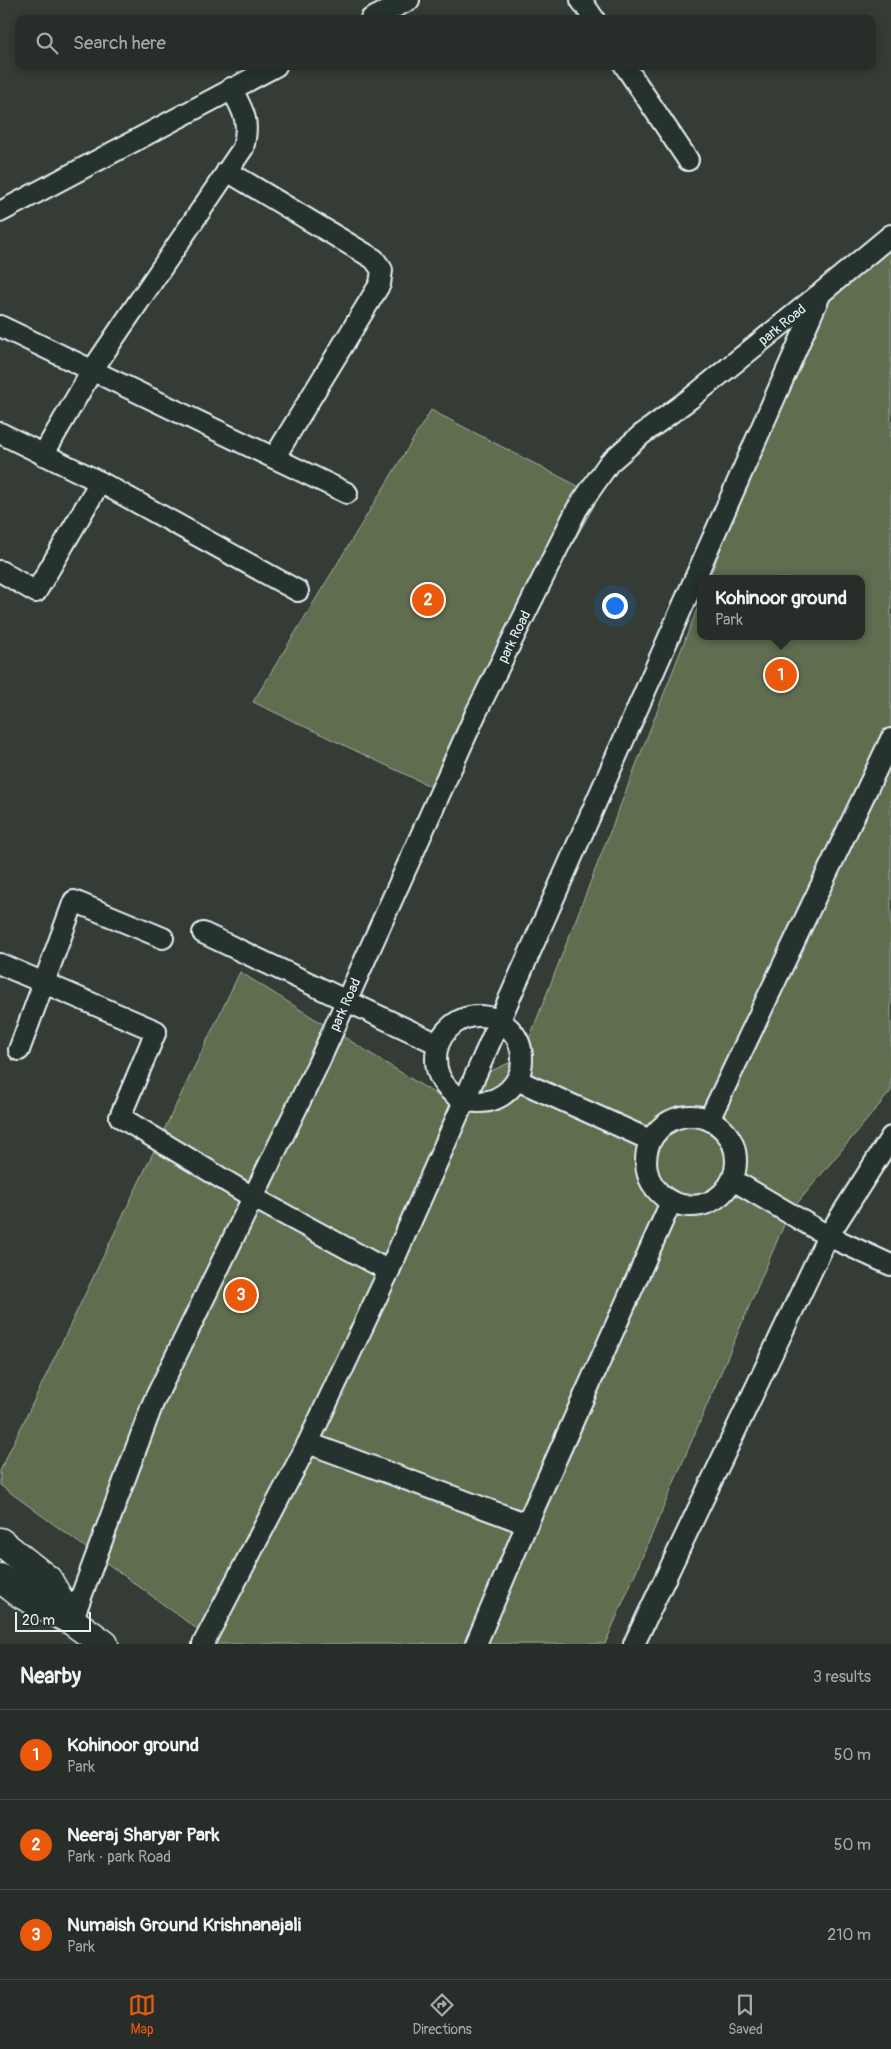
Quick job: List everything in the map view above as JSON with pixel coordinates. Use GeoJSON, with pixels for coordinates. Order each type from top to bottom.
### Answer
{"type":"FeatureCollection","features":[{"type":"Feature","properties":{"kind":"main road"},"geometry":{"type":"LineString","coordinates":[[0,1542],[48,1580],[72,1621]]}},
{"type":"Feature","properties":{"kind":"main road"},"geometry":{"type":"LineString","coordinates":[[0,1578],[21,1594],[72,1621],[104,1644]]}},
{"type":"Feature","properties":{"kind":"street"},"geometry":{"type":"LineString","coordinates":[[379,15],[409,0]]}},
{"type":"Feature","properties":{"kind":"street"},"geometry":{"type":"LineString","coordinates":[[581,0],[591,15]]}},
{"type":"Feature","properties":{"kind":"street"},"geometry":{"type":"LineString","coordinates":[[0,212],[268,70]]}},
{"type":"Feature","properties":{"kind":"street"},"geometry":{"type":"LineString","coordinates":[[628,70],[688,160]]}},
{"type":"Feature","properties":{"kind":"street"},"geometry":{"type":"LineString","coordinates":[[43,456],[93,369],[243,148],[247,132],[244,112],[232,88]]}},
{"type":"Feature","properties":{"kind":"street"},"geometry":{"type":"LineString","coordinates":[[227,171],[374,259],[382,270],[380,284],[274,458]]}},
{"type":"Feature","properties":{"kind":"street","name":"park Road"},"geometry":{"type":"LineString","coordinates":[[72,1621],[153,1403],[318,1064],[476,714],[577,509],[609,463],[641,435],[691,398],[891,235]]}},
{"type":"Feature","properties":{"kind":"street"},"geometry":{"type":"LineString","coordinates":[[203,1644],[308,1443],[389,1271],[821,293]]}},
{"type":"Feature","properties":{"kind":"street"},"geometry":{"type":"LineString","coordinates":[[0,326],[93,369],[347,493]]}},
{"type":"Feature","properties":{"kind":"street"},"geometry":{"type":"LineString","coordinates":[[0,433],[43,456],[100,482],[298,591]]}},
{"type":"Feature","properties":{"kind":"street"},"geometry":{"type":"LineString","coordinates":[[0,571],[36,592],[100,482]]}},
{"type":"Feature","properties":{"kind":"street"},"geometry":{"type":"LineString","coordinates":[[709,1120],[891,739]]}},
{"type":"Feature","properties":{"kind":"street"},"geometry":{"type":"LineString","coordinates":[[19,1050],[74,901],[163,938]]}},
{"type":"Feature","properties":{"kind":"street"},"geometry":{"type":"LineString","coordinates":[[202,932],[438,1044]]}},
{"type":"Feature","properties":{"kind":"street"},"geometry":{"type":"LineString","coordinates":[[0,964],[156,1031],[120,1117],[254,1198],[389,1271]]}},
{"type":"Feature","properties":{"kind":"street"},"geometry":{"type":"LineString","coordinates":[[477,1015],[494,1018],[508,1027],[518,1041],[522,1057],[517,1080],[511,1088],[497,1098],[481,1102],[464,1099],[449,1090],[439,1077],[436,1060],[438,1044],[447,1029],[461,1020],[477,1015]]}},
{"type":"Feature","properties":{"kind":"street"},"geometry":{"type":"LineString","coordinates":[[517,1080],[650,1140]]}},
{"type":"Feature","properties":{"kind":"street"},"geometry":{"type":"LineString","coordinates":[[693,1115],[709,1120],[725,1130],[734,1145],[737,1163],[733,1180],[722,1195],[706,1204],[689,1206],[671,1202],[657,1192],[647,1176],[645,1159],[650,1140],[660,1127],[675,1118],[693,1115]]}},
{"type":"Feature","properties":{"kind":"street"},"geometry":{"type":"LineString","coordinates":[[634,1644],[828,1236],[891,1137]]}},
{"type":"Feature","properties":{"kind":"street"},"geometry":{"type":"LineString","coordinates":[[733,1180],[828,1236],[891,1265]]}},
{"type":"Feature","properties":{"kind":"street"},"geometry":{"type":"LineString","coordinates":[[476,1644],[527,1524],[671,1202]]}},
{"type":"Feature","properties":{"kind":"street"},"geometry":{"type":"LineString","coordinates":[[308,1443],[527,1524]]}},
{"type":"Feature","properties":{"kind":"green space"},"geometry":{"type":"Polygon","coordinates":[[[891,235],[891,1091],[789,1213],[605,1644],[210,1644],[212,1640],[0,1485],[0,1471],[240,972],[445,1100],[449,1090],[522,1057],[697,609],[697,640],[865,640],[865,575],[711,575],[821,293],[891,235]]]}},
{"type":"Feature","properties":{"kind":"green space"},"geometry":{"type":"Polygon","coordinates":[[[431,410],[599,497],[434,788],[253,702],[431,410]]]}},
{"type":"Feature","properties":{"kind":"place","name":"Neeraj Sharyar Park"},"geometry":{"type":"Point","coordinates":[428,600]}},
{"type":"Feature","properties":{"kind":"place","name":"Kohinoor ground"},"geometry":{"type":"Point","coordinates":[781,675]}},
{"type":"Feature","properties":{"kind":"place","name":"Numaish Ground Krishnanajali"},"geometry":{"type":"Point","coordinates":[241,1295]}}]}
